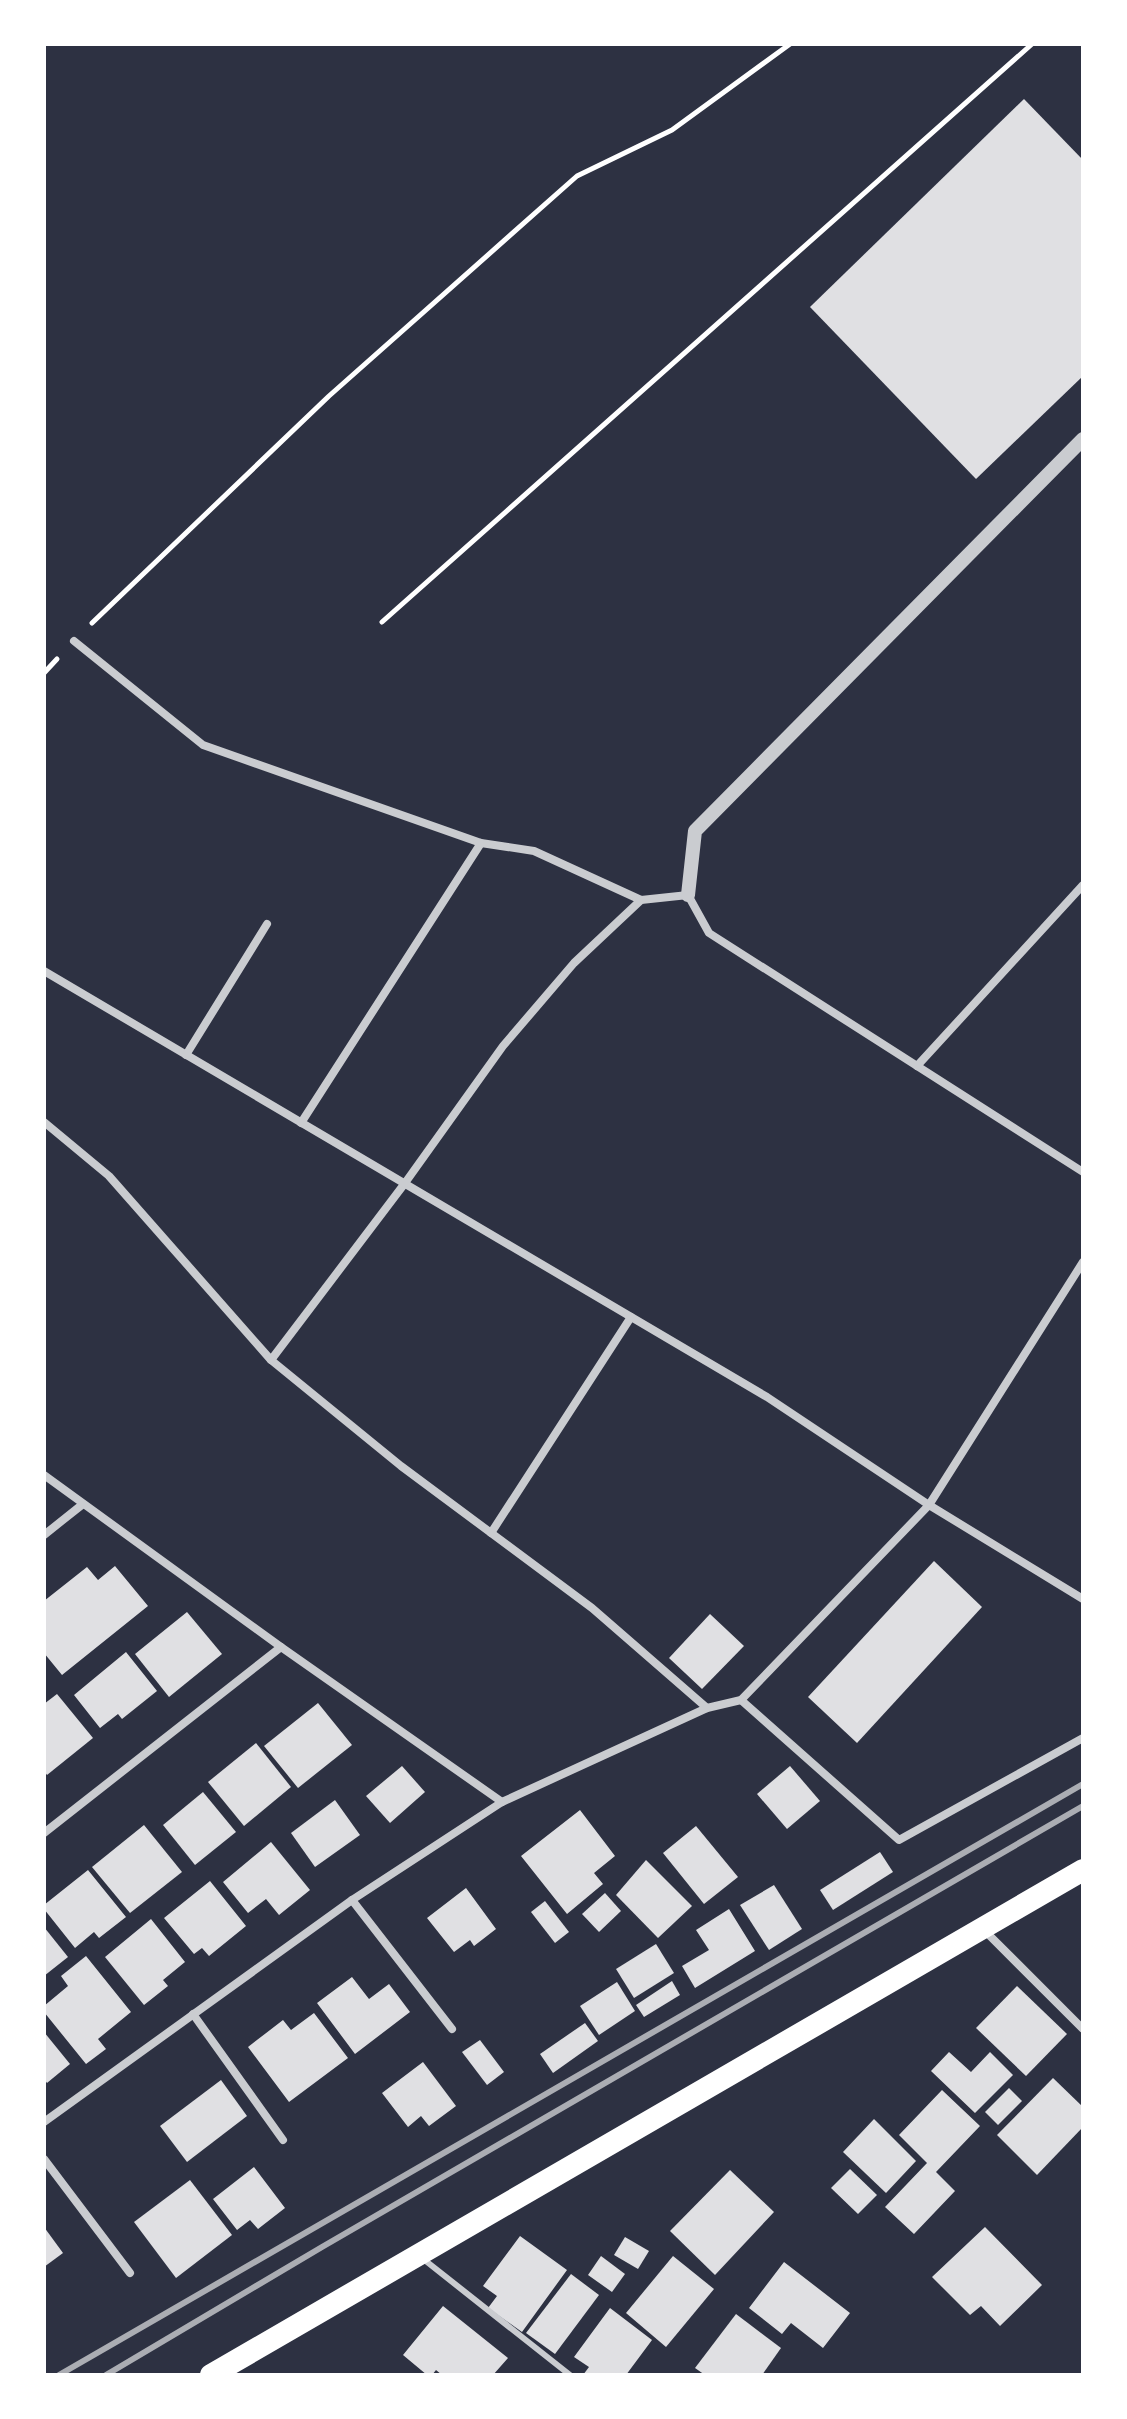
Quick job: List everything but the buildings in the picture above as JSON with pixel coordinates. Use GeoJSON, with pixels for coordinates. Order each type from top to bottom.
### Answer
{"type":"FeatureCollection","features":[{"type":"Feature","properties":{"kind":"highway"},"geometry":{"type":"LineString","coordinates":[[211,2375],[1083,1870]]}},
{"type":"Feature","properties":{"kind":"street"},"geometry":{"type":"LineString","coordinates":[[1083,439],[695,831],[688,895],[709,933],[1083,1172]]}},
{"type":"Feature","properties":{"kind":"street"},"geometry":{"type":"LineString","coordinates":[[74,641],[203,745],[481,843],[534,851],[641,900],[688,895]]}},
{"type":"Feature","properties":{"kind":"street"},"geometry":{"type":"LineString","coordinates":[[301,1123],[481,843]]}},
{"type":"Feature","properties":{"kind":"street"},"geometry":{"type":"LineString","coordinates":[[917,1066],[1083,885]]}},
{"type":"Feature","properties":{"kind":"street"},"geometry":{"type":"LineString","coordinates":[[271,1360],[405,1183],[503,1046],[574,963],[641,900]]}},
{"type":"Feature","properties":{"kind":"street"},"geometry":{"type":"LineString","coordinates":[[186,1055],[267,924]]}},
{"type":"Feature","properties":{"kind":"street"},"geometry":{"type":"LineString","coordinates":[[44,971],[767,1397],[929,1505],[1083,1599]]}},
{"type":"Feature","properties":{"kind":"street"},"geometry":{"type":"LineString","coordinates":[[44,1122],[109,1176],[271,1360],[401,1466],[592,1608],[707,1708]]}},
{"type":"Feature","properties":{"kind":"street"},"geometry":{"type":"LineString","coordinates":[[44,2122],[352,1900],[502,1802],[707,1708],[741,1700],[929,1505],[1083,1262]]}},
{"type":"Feature","properties":{"kind":"street"},"geometry":{"type":"LineString","coordinates":[[491,1533],[631,1317]]}},
{"type":"Feature","properties":{"kind":"street"},"geometry":{"type":"LineString","coordinates":[[44,1475],[502,1802]]}},
{"type":"Feature","properties":{"kind":"street"},"geometry":{"type":"LineString","coordinates":[[44,1535],[83,1504]]}},
{"type":"Feature","properties":{"kind":"street"},"geometry":{"type":"LineString","coordinates":[[44,1833],[281,1647]]}},
{"type":"Feature","properties":{"kind":"street"},"geometry":{"type":"LineString","coordinates":[[741,1700],[899,1840],[1083,1738]]}},
{"type":"Feature","properties":{"kind":"street"},"geometry":{"type":"LineString","coordinates":[[352,1900],[452,2029]]}},
{"type":"Feature","properties":{"kind":"street"},"geometry":{"type":"LineString","coordinates":[[982,1928],[1083,2029]]}},
{"type":"Feature","properties":{"kind":"street"},"geometry":{"type":"LineString","coordinates":[[193,2014],[283,2140]]}},
{"type":"Feature","properties":{"kind":"street"},"geometry":{"type":"LineString","coordinates":[[44,2159],[130,2273]]}},
{"type":"Feature","properties":{"kind":"lane"},"geometry":{"type":"LineString","coordinates":[[419,2256],[570,2375]]}},
{"type":"Feature","properties":{"kind":"path"},"geometry":{"type":"LineString","coordinates":[[44,673],[329,396],[577,176],[672,130],[790,44]]}},
{"type":"Feature","properties":{"kind":"path"},"geometry":{"type":"LineString","coordinates":[[382,622],[1032,44]]}},
{"type":"Feature","properties":{"kind":"railway"},"geometry":{"type":"LineString","coordinates":[[59,2375],[1083,1784]]}},
{"type":"Feature","properties":{"kind":"railway"},"geometry":{"type":"LineString","coordinates":[[106,2375],[1083,1806]]}}]}
